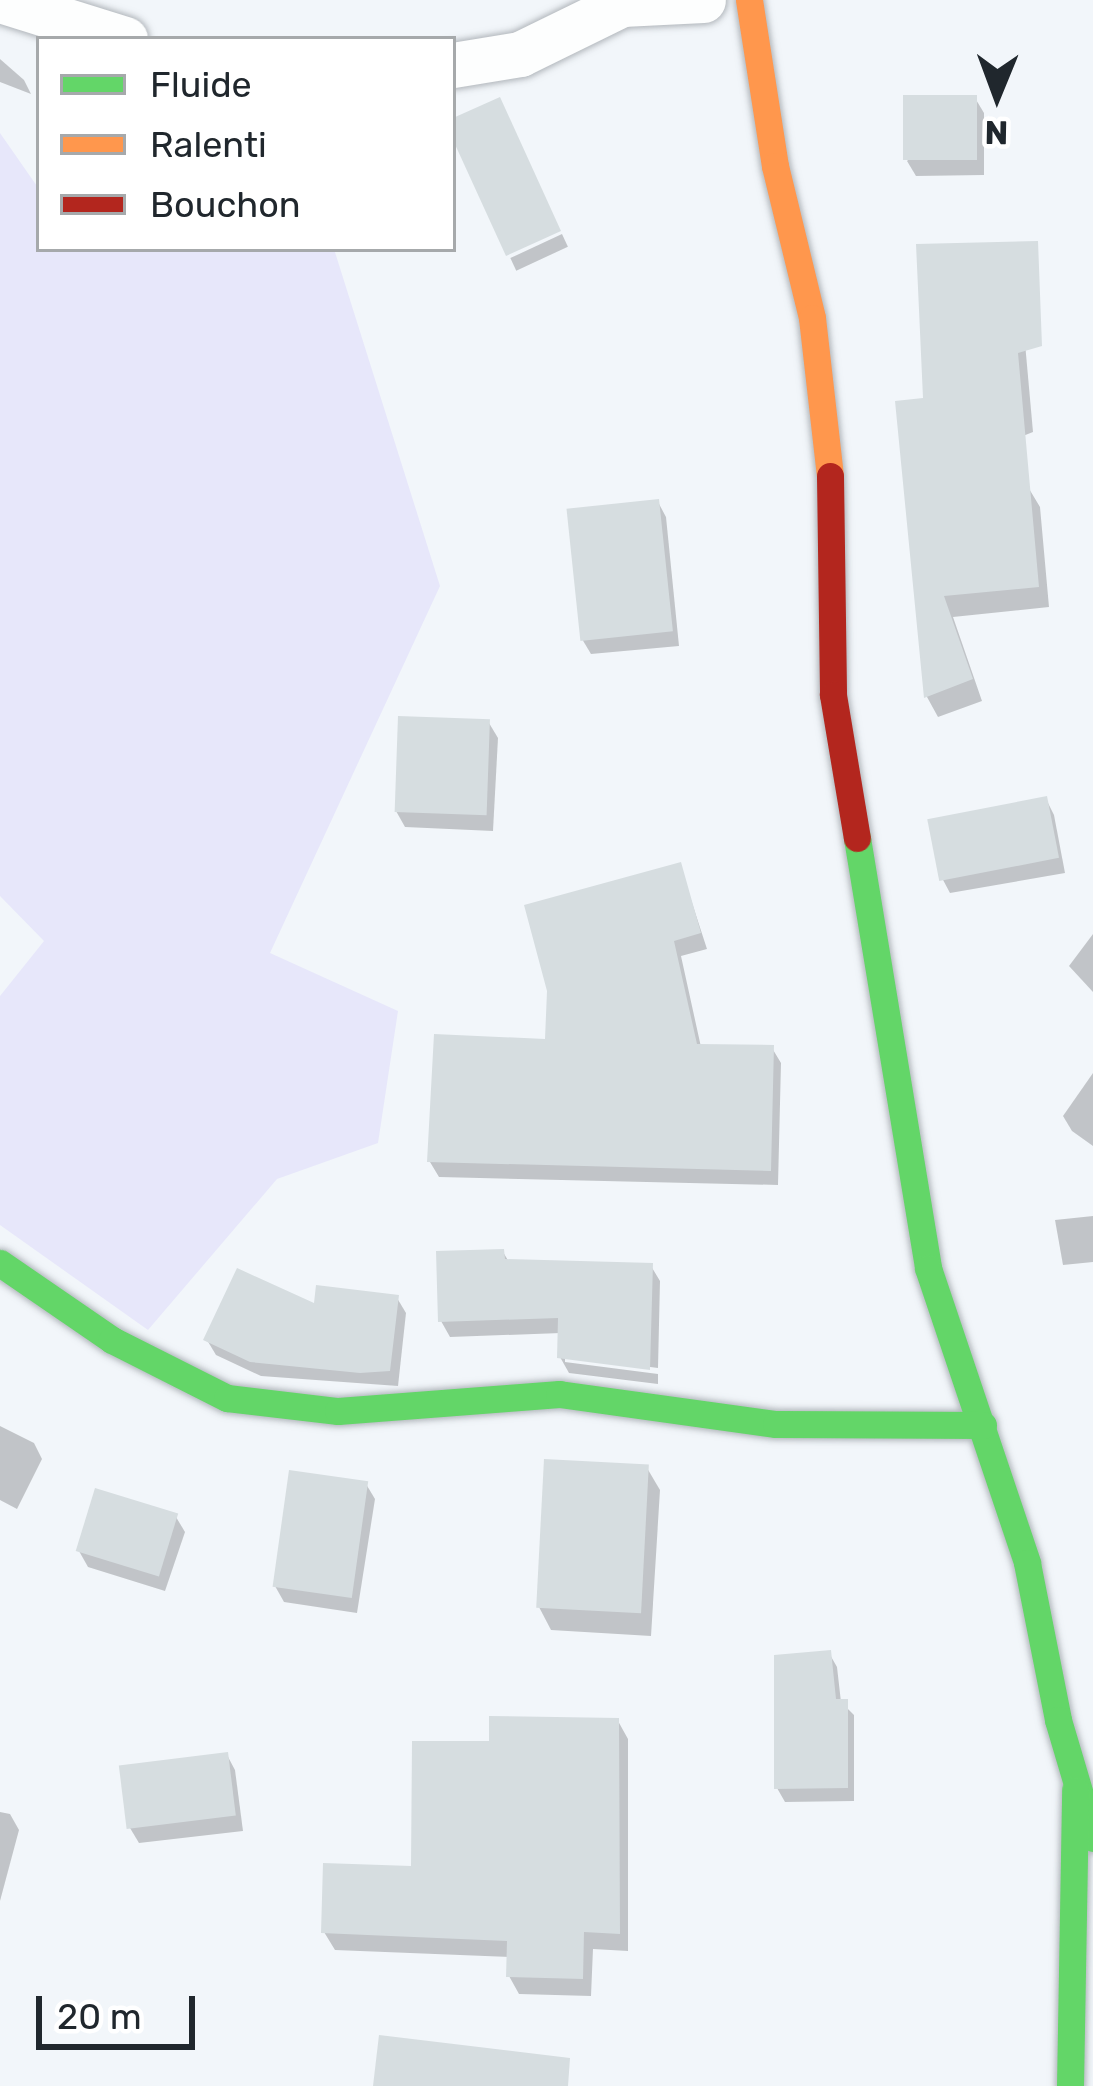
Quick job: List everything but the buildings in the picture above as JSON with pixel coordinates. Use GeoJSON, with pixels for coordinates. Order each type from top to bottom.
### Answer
{"type":"FeatureCollection","features":[{"type":"Feature","properties":{"kind":"main road"},"geometry":{"type":"LineString","coordinates":[[749,0],[775,166],[812,318],[830,460],[833,695],[928,1268],[1027,1563],[1058,1720],[1093,1838]]}},
{"type":"Feature","properties":{"kind":"main road"},"geometry":{"type":"LineString","coordinates":[[0,1263],[112,1340],[227,1398],[338,1411],[559,1394],[776,1424],[983,1425]]}},
{"type":"Feature","properties":{"kind":"main road"},"geometry":{"type":"LineString","coordinates":[[1070,2086],[1076,1774]]}},
{"type":"Feature","properties":{"kind":"street"},"geometry":{"type":"LineString","coordinates":[[0,0],[115,36]]}},
{"type":"Feature","properties":{"kind":"street"},"geometry":{"type":"LineString","coordinates":[[456,65],[520,54],[622,4],[703,0]]}},
{"type":"Feature","properties":{"kind":"shaded area"},"geometry":{"type":"Polygon","coordinates":[[[0,133],[36,185],[36,252],[335,252],[440,586],[270,953],[398,1011],[378,1143],[277,1179],[148,1330],[0,1225],[0,996],[44,941],[0,896],[0,133]]]}},
{"type":"Feature","properties":{"kind":"traffic: fast"},"geometry":{"type":"LineString","coordinates":[[857,838],[928,1268],[1027,1563],[1058,1720],[1093,1838]]}},
{"type":"Feature","properties":{"kind":"traffic: fast"},"geometry":{"type":"LineString","coordinates":[[0,1263],[112,1340],[227,1398],[338,1411],[559,1394],[776,1424],[983,1425]]}},
{"type":"Feature","properties":{"kind":"traffic: fast"},"geometry":{"type":"LineString","coordinates":[[1070,2086],[1075,1790]]}},
{"type":"Feature","properties":{"kind":"traffic: slow"},"geometry":{"type":"LineString","coordinates":[[749,0],[775,166],[812,318],[830,476]]}},
{"type":"Feature","properties":{"kind":"traffic: jam"},"geometry":{"type":"LineString","coordinates":[[830,476],[833,695],[857,838]]}}]}
